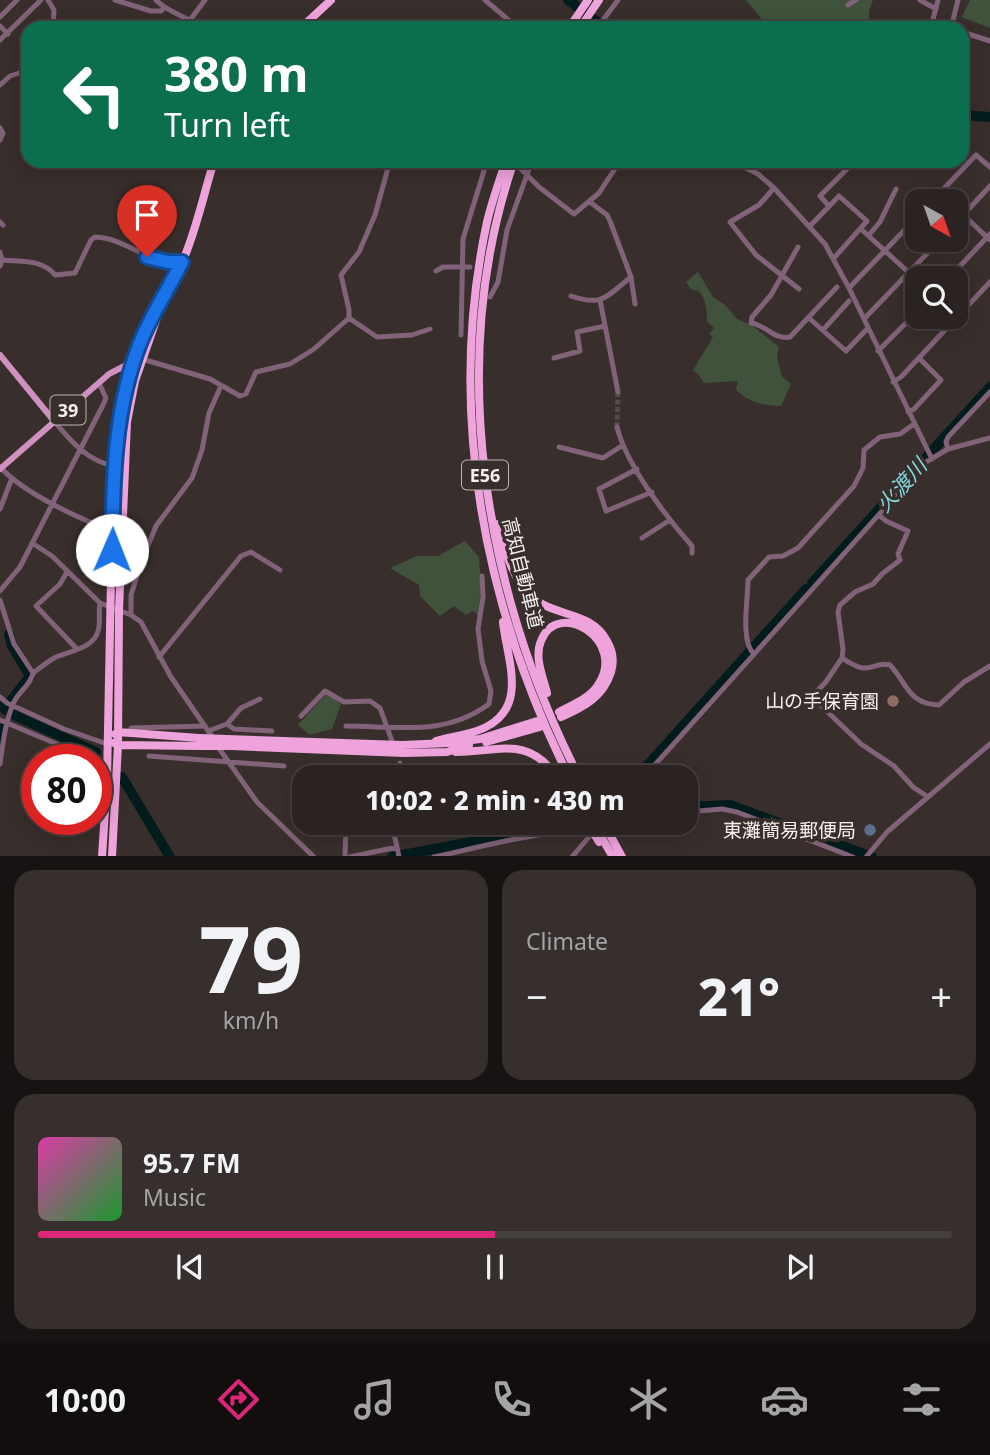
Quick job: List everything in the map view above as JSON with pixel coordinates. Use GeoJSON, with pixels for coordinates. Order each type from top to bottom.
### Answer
{"type":"FeatureCollection","features":[{"type":"Feature","properties":{"kind":"highway"},"geometry":{"type":"LineString","coordinates":[[308,21],[331,0]]}},
{"type":"Feature","properties":{"kind":"highway"},"geometry":{"type":"LineString","coordinates":[[580,21],[595,1]]}},
{"type":"Feature","properties":{"kind":"highway"},"geometry":{"type":"LineString","coordinates":[[112,856],[118,732],[112,531],[119,466],[138,360],[182,262],[212,168]]}},
{"type":"Feature","properties":{"kind":"highway","name":"高知自動車道"},"geometry":{"type":"LineString","coordinates":[[504,168],[488,220],[478,276],[472,360],[472,433],[487,545],[501,603],[530,687],[564,765]]}},
{"type":"Feature","properties":{"kind":"highway","name":"高知自動車道"},"geometry":{"type":"LineString","coordinates":[[516,168],[495,223],[485,278],[479,361],[479,432],[497,542],[511,601],[534,672],[574,765]]}},
{"type":"Feature","properties":{"kind":"highway"},"geometry":{"type":"LineString","coordinates":[[479,432],[507,557],[522,587],[534,600],[598,627],[611,647],[612,668],[607,684],[590,703],[560,715],[599,684],[606,661],[600,641],[589,630],[575,622],[552,628],[540,642],[539,662],[557,727]]}},
{"type":"Feature","properties":{"kind":"highway"},"geometry":{"type":"LineString","coordinates":[[108,744],[119,466]]}},
{"type":"Feature","properties":{"kind":"highway"},"geometry":{"type":"LineString","coordinates":[[430,743],[483,729],[501,718],[509,708],[511,679],[501,603]]}},
{"type":"Feature","properties":{"kind":"highway"},"geometry":{"type":"LineString","coordinates":[[112,745],[200,742],[402,745],[448,743],[480,739],[538,724],[447,752]]}},
{"type":"Feature","properties":{"kind":"highway"},"geometry":{"type":"LineString","coordinates":[[118,732],[200,742]]}},
{"type":"Feature","properties":{"kind":"highway"},"geometry":{"type":"LineString","coordinates":[[109,744],[118,732]]}},
{"type":"Feature","properties":{"kind":"highway"},"geometry":{"type":"LineString","coordinates":[[229,742],[404,753],[513,748],[532,752],[547,765]]}},
{"type":"Feature","properties":{"kind":"highway"},"geometry":{"type":"LineString","coordinates":[[102,856],[103,835]]}},
{"type":"Feature","properties":{"kind":"highway"},"geometry":{"type":"LineString","coordinates":[[600,835],[622,856]]}},
{"type":"Feature","properties":{"kind":"highway"},"geometry":{"type":"LineString","coordinates":[[601,835],[610,856]]}},
{"type":"Feature","properties":{"kind":"highway"},"geometry":{"type":"LineString","coordinates":[[604,835],[604,839]]}},
{"type":"Feature","properties":{"kind":"main road"},"geometry":{"type":"LineString","coordinates":[[0,355],[54,421]]}},
{"type":"Feature","properties":{"kind":"main road","name":"39"},"geometry":{"type":"LineString","coordinates":[[0,468],[109,374],[138,360]]}},
{"type":"Feature","properties":{"kind":"street"},"geometry":{"type":"LineString","coordinates":[[0,17],[17,0]]}},
{"type":"Feature","properties":{"kind":"street"},"geometry":{"type":"LineString","coordinates":[[0,40],[41,0]]}},
{"type":"Feature","properties":{"kind":"street"},"geometry":{"type":"LineString","coordinates":[[48,0],[54,10],[53,21]]}},
{"type":"Feature","properties":{"kind":"street"},"geometry":{"type":"LineString","coordinates":[[115,0],[151,11],[164,8]]}},
{"type":"Feature","properties":{"kind":"street"},"geometry":{"type":"LineString","coordinates":[[156,0],[164,8],[190,20],[205,0]]}},
{"type":"Feature","properties":{"kind":"street"},"geometry":{"type":"LineString","coordinates":[[485,0],[510,21]]}},
{"type":"Feature","properties":{"kind":"street"},"geometry":{"type":"LineString","coordinates":[[602,21],[618,0]]}},
{"type":"Feature","properties":{"kind":"street"},"geometry":{"type":"LineString","coordinates":[[848,5],[856,0]]}},
{"type":"Feature","properties":{"kind":"street"},"geometry":{"type":"LineString","coordinates":[[919,0],[936,9]]}},
{"type":"Feature","properties":{"kind":"street"},"geometry":{"type":"LineString","coordinates":[[933,21],[939,0]]}},
{"type":"Feature","properties":{"kind":"street"},"geometry":{"type":"LineString","coordinates":[[952,21],[958,0]]}},
{"type":"Feature","properties":{"kind":"street"},"geometry":{"type":"LineString","coordinates":[[0,26],[8,34]]}},
{"type":"Feature","properties":{"kind":"street"},"geometry":{"type":"LineString","coordinates":[[969,34],[990,41]]}},
{"type":"Feature","properties":{"kind":"street"},"geometry":{"type":"LineString","coordinates":[[0,83],[21,72]]}},
{"type":"Feature","properties":{"kind":"street"},"geometry":{"type":"LineString","coordinates":[[0,128],[3,133],[0,140]]}},
{"type":"Feature","properties":{"kind":"street"},"geometry":{"type":"LineString","coordinates":[[969,162],[976,155],[990,167]]}},
{"type":"Feature","properties":{"kind":"street"},"geometry":{"type":"LineString","coordinates":[[138,360],[210,379],[240,396],[246,394],[256,372],[290,364],[325,340],[349,318],[341,275],[355,258],[375,215],[388,168]]}},
{"type":"Feature","properties":{"kind":"street"},"geometry":{"type":"LineString","coordinates":[[461,335],[467,267],[463,239],[485,168]]}},
{"type":"Feature","properties":{"kind":"street"},"geometry":{"type":"LineString","coordinates":[[520,168],[574,214],[587,201],[590,202],[615,168]]}},
{"type":"Feature","properties":{"kind":"street"},"geometry":{"type":"LineString","coordinates":[[490,297],[498,282],[507,230],[529,168]]}},
{"type":"Feature","properties":{"kind":"street"},"geometry":{"type":"LineString","coordinates":[[746,168],[774,188],[810,226],[834,258],[930,455]]}},
{"type":"Feature","properties":{"kind":"street"},"geometry":{"type":"LineString","coordinates":[[829,206],[820,196],[848,168]]}},
{"type":"Feature","properties":{"kind":"street"},"geometry":{"type":"LineString","coordinates":[[943,189],[963,168]]}},
{"type":"Feature","properties":{"kind":"street"},"geometry":{"type":"LineString","coordinates":[[968,210],[990,186]]}},
{"type":"Feature","properties":{"kind":"street"},"geometry":{"type":"LineString","coordinates":[[774,188],[758,205],[730,222],[756,255],[799,289]]}},
{"type":"Feature","properties":{"kind":"street"},"geometry":{"type":"LineString","coordinates":[[869,235],[880,222],[896,189]]}},
{"type":"Feature","properties":{"kind":"street"},"geometry":{"type":"LineString","coordinates":[[810,226],[839,196],[867,221],[834,258]]}},
{"type":"Feature","properties":{"kind":"street"},"geometry":{"type":"LineString","coordinates":[[590,202],[607,215],[631,277],[635,304]]}},
{"type":"Feature","properties":{"kind":"street"},"geometry":{"type":"LineString","coordinates":[[961,266],[989,237],[968,219]]}},
{"type":"Feature","properties":{"kind":"street"},"geometry":{"type":"LineString","coordinates":[[861,229],[905,269]]}},
{"type":"Feature","properties":{"kind":"street"},"geometry":{"type":"LineString","coordinates":[[849,288],[905,230]]}},
{"type":"Feature","properties":{"kind":"street"},"geometry":{"type":"LineString","coordinates":[[0,252],[1,263],[41,264],[55,275],[75,273],[91,240],[96,237],[116,241],[147,257],[182,262]]}},
{"type":"Feature","properties":{"kind":"street"},"geometry":{"type":"LineString","coordinates":[[798,247],[771,295],[752,317],[751,323],[762,325],[784,338],[794,335],[837,287]]}},
{"type":"Feature","properties":{"kind":"street"},"geometry":{"type":"LineString","coordinates":[[916,266],[929,252]]}},
{"type":"Feature","properties":{"kind":"street"},"geometry":{"type":"LineString","coordinates":[[436,271],[443,267],[467,267]]}},
{"type":"Feature","properties":{"kind":"street"},"geometry":{"type":"LineString","coordinates":[[490,270],[498,273]]}},
{"type":"Feature","properties":{"kind":"street"},"geometry":{"type":"LineString","coordinates":[[571,296],[587,302],[600,300],[631,277]]}},
{"type":"Feature","properties":{"kind":"street"},"geometry":{"type":"LineString","coordinates":[[864,319],[905,277]]}},
{"type":"Feature","properties":{"kind":"street"},"geometry":{"type":"LineString","coordinates":[[968,305],[990,282]]}},
{"type":"Feature","properties":{"kind":"street"},"geometry":{"type":"LineString","coordinates":[[600,300],[618,392]]}},
{"type":"Feature","properties":{"kind":"street"},"geometry":{"type":"LineString","coordinates":[[822,330],[849,302]]}},
{"type":"Feature","properties":{"kind":"street"},"geometry":{"type":"LineString","coordinates":[[349,318],[377,337],[412,335],[430,330]]}},
{"type":"Feature","properties":{"kind":"street"},"geometry":{"type":"LineString","coordinates":[[809,318],[846,351],[868,328]]}},
{"type":"Feature","properties":{"kind":"street"},"geometry":{"type":"LineString","coordinates":[[878,351],[905,324]]}},
{"type":"Feature","properties":{"kind":"street"},"geometry":{"type":"LineString","coordinates":[[554,358],[580,351],[577,332],[606,326]]}},
{"type":"Feature","properties":{"kind":"street"},"geometry":{"type":"LineString","coordinates":[[893,382],[945,329]]}},
{"type":"Feature","properties":{"kind":"street"},"geometry":{"type":"LineString","coordinates":[[908,412],[942,380],[919,358]]}},
{"type":"Feature","properties":{"kind":"street"},"geometry":{"type":"LineString","coordinates":[[0,591],[20,566],[106,397],[99,383]]}},
{"type":"Feature","properties":{"kind":"street"},"geometry":{"type":"LineString","coordinates":[[131,615],[131,595],[142,560],[156,526],[192,478],[202,450],[209,413],[221,386]]}},
{"type":"Feature","properties":{"kind":"street"},"geometry":{"type":"LineString","coordinates":[[948,449],[948,437],[990,392]]}},
{"type":"Feature","properties":{"kind":"street"},"geometry":{"type":"LineString","coordinates":[[54,421],[93,459],[119,466]]}},
{"type":"Feature","properties":{"kind":"street"},"geometry":{"type":"LineString","coordinates":[[754,654],[748,648],[746,633],[748,580],[752,574],[769,557],[783,556],[798,548],[854,486],[863,468],[864,450],[880,437],[900,433],[914,424]]}},
{"type":"Feature","properties":{"kind":"street"},"geometry":{"type":"LineString","coordinates":[[617,427],[636,469],[670,520],[692,546],[692,553]]}},
{"type":"Feature","properties":{"kind":"street"},"geometry":{"type":"LineString","coordinates":[[655,765],[930,455],[990,439]]}},
{"type":"Feature","properties":{"kind":"street"},"geometry":{"type":"LineString","coordinates":[[559,447],[603,458],[624,445]]}},
{"type":"Feature","properties":{"kind":"street"},"geometry":{"type":"LineString","coordinates":[[0,468],[71,514],[112,531]]}},
{"type":"Feature","properties":{"kind":"street"},"geometry":{"type":"LineString","coordinates":[[636,469],[599,489],[606,511],[652,492]]}},
{"type":"Feature","properties":{"kind":"street"},"geometry":{"type":"LineString","coordinates":[[0,509],[12,478]]}},
{"type":"Feature","properties":{"kind":"street"},"geometry":{"type":"LineString","coordinates":[[879,515],[908,531],[898,554],[900,560],[873,584],[848,597],[840,605],[838,612],[842,658],[813,698],[861,744],[894,766],[913,787],[928,797]]}},
{"type":"Feature","properties":{"kind":"street"},"geometry":{"type":"LineString","coordinates":[[642,538],[670,520]]}},
{"type":"Feature","properties":{"kind":"street"},"geometry":{"type":"LineString","coordinates":[[32,543],[52,556],[100,603],[131,615],[141,622],[159,657],[228,763],[257,802],[314,856]]}},
{"type":"Feature","properties":{"kind":"street"},"geometry":{"type":"LineString","coordinates":[[159,657],[240,556],[251,552],[280,570]]}},
{"type":"Feature","properties":{"kind":"street"},"geometry":{"type":"LineString","coordinates":[[67,572],[60,584],[36,606],[77,649]]}},
{"type":"Feature","properties":{"kind":"street"},"geometry":{"type":"LineString","coordinates":[[346,726],[436,728],[473,716],[489,704],[491,691],[482,661],[478,629],[483,597],[482,576]]}},
{"type":"Feature","properties":{"kind":"street"},"geometry":{"type":"LineString","coordinates":[[0,600],[14,644],[33,673],[32,679],[16,697],[5,721],[0,764]]}},
{"type":"Feature","properties":{"kind":"street"},"geometry":{"type":"LineString","coordinates":[[33,673],[55,658],[96,638],[100,629],[100,603]]}},
{"type":"Feature","properties":{"kind":"street"},"geometry":{"type":"LineString","coordinates":[[842,658],[864,668],[884,663],[890,665],[911,695],[934,705],[939,705],[964,682],[990,666]]}},
{"type":"Feature","properties":{"kind":"street"},"geometry":{"type":"LineString","coordinates":[[301,716],[326,691],[344,702],[370,701],[380,708],[391,741]]}},
{"type":"Feature","properties":{"kind":"street"},"geometry":{"type":"LineString","coordinates":[[0,697],[12,706],[105,744]]}},
{"type":"Feature","properties":{"kind":"street"},"geometry":{"type":"LineString","coordinates":[[131,728],[206,728],[227,724],[241,708],[260,699]]}},
{"type":"Feature","properties":{"kind":"street"},"geometry":{"type":"LineString","coordinates":[[5,721],[57,744]]}},
{"type":"Feature","properties":{"kind":"street"},"geometry":{"type":"LineString","coordinates":[[227,724],[234,729],[272,731]]}},
{"type":"Feature","properties":{"kind":"street"},"geometry":{"type":"LineString","coordinates":[[867,855],[887,832],[990,744]]}},
{"type":"Feature","properties":{"kind":"street"},"geometry":{"type":"LineString","coordinates":[[149,756],[284,766]]}},
{"type":"Feature","properties":{"kind":"street"},"geometry":{"type":"LineString","coordinates":[[698,811],[722,809],[737,812],[853,856]]}},
{"type":"Feature","properties":{"kind":"street"},"geometry":{"type":"LineString","coordinates":[[347,835],[348,856],[398,851]]}},
{"type":"Feature","properties":{"kind":"street"},"geometry":{"type":"LineString","coordinates":[[435,856],[544,835]]}},
{"type":"Feature","properties":{"kind":"street"},"geometry":{"type":"LineString","coordinates":[[576,855],[591,835]]}},
{"type":"Feature","properties":{"kind":"green space"},"geometry":{"type":"Polygon","coordinates":[[[746,0],[873,0],[869,21],[763,21],[746,0]]]}},
{"type":"Feature","properties":{"kind":"green space"},"geometry":{"type":"Polygon","coordinates":[[[970,0],[990,0],[990,28],[962,17],[970,0]]]}},
{"type":"Feature","properties":{"kind":"green space"},"geometry":{"type":"Polygon","coordinates":[[[698,272],[713,297],[725,305],[737,319],[753,326],[779,347],[777,357],[782,377],[791,384],[781,406],[752,401],[736,390],[738,381],[704,383],[693,370],[713,337],[709,334],[714,328],[707,321],[706,305],[699,291],[691,289],[686,282],[698,272]]]}},
{"type":"Feature","properties":{"kind":"green space"},"geometry":{"type":"Polygon","coordinates":[[[465,541],[479,557],[481,585],[478,615],[473,611],[466,615],[454,606],[440,616],[420,596],[419,585],[390,568],[417,556],[438,556],[465,541]]]}},
{"type":"Feature","properties":{"kind":"green space"},"geometry":{"type":"Polygon","coordinates":[[[326,694],[341,704],[332,729],[310,735],[298,725],[326,694]]]}},
{"type":"Feature","properties":{"kind":"waterway"},"geometry":{"type":"LineString","coordinates":[[568,0],[596,21]]}},
{"type":"Feature","properties":{"kind":"waterway"},"geometry":{"type":"LineString","coordinates":[[969,116],[990,117]]}},
{"type":"Feature","properties":{"kind":"waterway","name":"火渡川"},"geometry":{"type":"LineString","coordinates":[[812,583],[990,387]]}},
{"type":"Feature","properties":{"kind":"waterway","name":"火渡川"},"geometry":{"type":"LineString","coordinates":[[648,765],[806,589]]}},
{"type":"Feature","properties":{"kind":"waterway"},"geometry":{"type":"LineString","coordinates":[[9,634],[12,646],[30,676],[10,702]]}},
{"type":"Feature","properties":{"kind":"waterway","name":"火渡川"},"geometry":{"type":"LineString","coordinates":[[0,706],[78,744]]}},
{"type":"Feature","properties":{"kind":"waterway"},"geometry":{"type":"LineString","coordinates":[[0,742],[2,725]]}},
{"type":"Feature","properties":{"kind":"waterway","name":"火渡川"},"geometry":{"type":"LineString","coordinates":[[122,777],[169,856]]}},
{"type":"Feature","properties":{"kind":"waterway"},"geometry":{"type":"LineString","coordinates":[[698,806],[730,805],[869,856]]}},
{"type":"Feature","properties":{"kind":"waterway","name":"火渡川"},"geometry":{"type":"LineString","coordinates":[[397,856],[508,835]]}},
{"type":"Feature","properties":{"kind":"tunnel"},"geometry":{"type":"LineString","coordinates":[[617,427],[618,392]]}},
{"type":"Feature","properties":{"kind":"place","name":"山の手保育園"},"geometry":{"type":"Point","coordinates":[893,701]}},
{"type":"Feature","properties":{"kind":"place","name":"東灘簡易郵便局"},"geometry":{"type":"Point","coordinates":[870,830]}},
{"type":"Feature","properties":{"kind":"route"},"geometry":{"type":"LineString","coordinates":[[112,550],[113,479],[123,402],[148,324],[182,262],[174,263],[147,257]]}}]}
